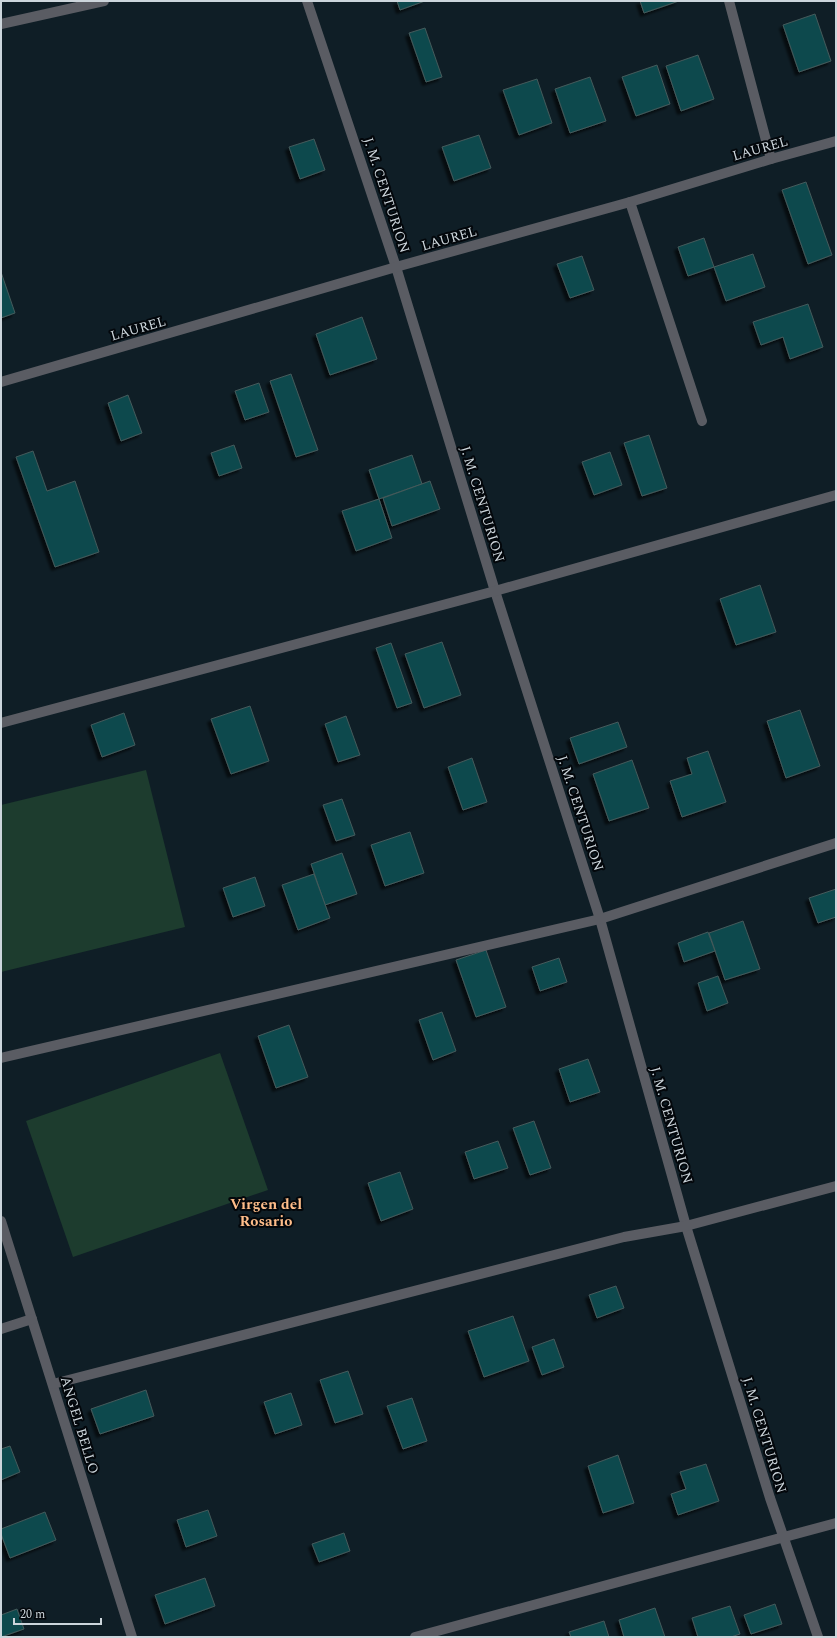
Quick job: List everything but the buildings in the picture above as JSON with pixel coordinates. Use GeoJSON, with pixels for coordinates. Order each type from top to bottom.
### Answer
{"type":"FeatureCollection","features":[{"type":"Feature","properties":{"kind":"street"},"geometry":{"type":"LineString","coordinates":[[1,24],[104,1]]}},
{"type":"Feature","properties":{"kind":"street","name":"J. M. CENTURION"},"geometry":{"type":"LineString","coordinates":[[307,1],[396,267],[495,592],[600,918],[686,1226],[770,1498],[818,1637]]}},
{"type":"Feature","properties":{"kind":"street"},"geometry":{"type":"LineString","coordinates":[[729,1],[771,159]]}},
{"type":"Feature","properties":{"kind":"street","name":"LAUREL"},"geometry":{"type":"LineString","coordinates":[[1,382],[396,267],[630,202],[771,159],[836,142]]}},
{"type":"Feature","properties":{"kind":"street"},"geometry":{"type":"LineString","coordinates":[[630,202],[702,421]]}},
{"type":"Feature","properties":{"kind":"street"},"geometry":{"type":"LineString","coordinates":[[1,723],[495,592],[836,495]]}},
{"type":"Feature","properties":{"kind":"street"},"geometry":{"type":"LineString","coordinates":[[1,1058],[600,918],[836,843]]}},
{"type":"Feature","properties":{"kind":"street"},"geometry":{"type":"LineString","coordinates":[[53,1384],[624,1237],[686,1226],[836,1186]]}},
{"type":"Feature","properties":{"kind":"street","name":"ANGEL BELLO"},"geometry":{"type":"LineString","coordinates":[[1,1221],[132,1637]]}},
{"type":"Feature","properties":{"kind":"street"},"geometry":{"type":"LineString","coordinates":[[1,1330],[32,1319]]}},
{"type":"Feature","properties":{"kind":"street"},"geometry":{"type":"LineString","coordinates":[[416,1637],[836,1523]]}},
{"type":"Feature","properties":{"kind":"green space"},"geometry":{"type":"Polygon","coordinates":[[[146,770],[185,927],[1,972],[1,805],[146,770]]]}},
{"type":"Feature","properties":{"kind":"green space"},"geometry":{"type":"Polygon","coordinates":[[[220,1053],[268,1190],[73,1257],[26,1121],[220,1053]]]}},
{"type":"Feature","properties":{"kind":"district","name":"Virgen del Rosario"},"geometry":{"type":"Point","coordinates":[266,1212]}}]}
